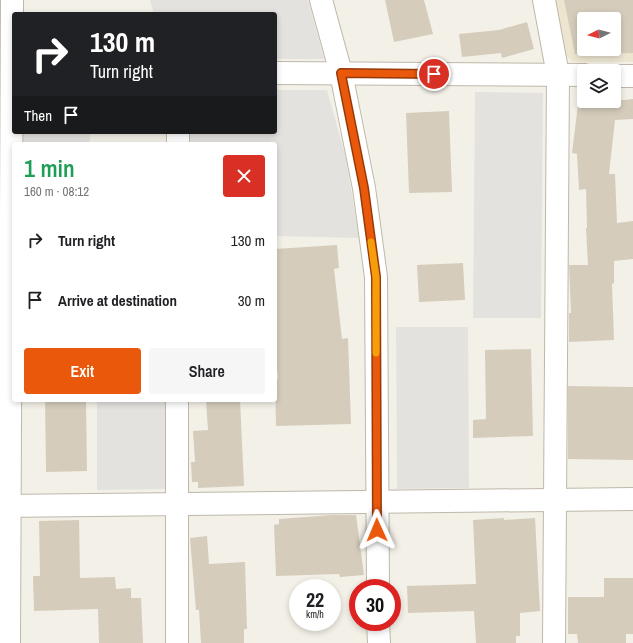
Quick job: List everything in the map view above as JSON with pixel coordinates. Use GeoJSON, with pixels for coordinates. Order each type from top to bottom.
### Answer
{"type":"FeatureCollection","features":[{"type":"Feature","properties":{"kind":"street"},"geometry":{"type":"LineString","coordinates":[[9,643],[5,506],[8,74],[12,0]]}},
{"type":"Feature","properties":{"kind":"street"},"geometry":{"type":"LineString","coordinates":[[321,0],[341,73],[364,188],[376,277],[378,579]]}},
{"type":"Feature","properties":{"kind":"street"},"geometry":{"type":"LineString","coordinates":[[544,0],[558,75],[554,643]]}},
{"type":"Feature","properties":{"kind":"street"},"geometry":{"type":"LineString","coordinates":[[277,73],[577,75]]}},
{"type":"Feature","properties":{"kind":"street"},"geometry":{"type":"LineString","coordinates":[[621,76],[633,76]]}},
{"type":"Feature","properties":{"kind":"street"},"geometry":{"type":"LineString","coordinates":[[177,402],[177,643]]}},
{"type":"Feature","properties":{"kind":"street"},"geometry":{"type":"LineString","coordinates":[[5,506],[633,499]]}},
{"type":"Feature","properties":{"kind":"street"},"geometry":{"type":"LineString","coordinates":[[378,631],[379,643]]}},
{"type":"Feature","properties":{"kind":"shaded area"},"geometry":{"type":"Polygon","coordinates":[[[150,0],[308,0],[324,59],[277,59],[277,12],[153,12],[150,0]]]}},
{"type":"Feature","properties":{"kind":"shaded area"},"geometry":{"type":"Polygon","coordinates":[[[555,0],[633,0],[633,62],[573,62],[564,53],[555,0]]]}},
{"type":"Feature","properties":{"kind":"shaded area"},"geometry":{"type":"Polygon","coordinates":[[[277,90],[327,90],[346,158],[359,238],[277,236],[277,142],[190,142],[190,134],[277,134],[277,90]]]}},
{"type":"Feature","properties":{"kind":"shaded area"},"geometry":{"type":"Polygon","coordinates":[[[475,92],[543,93],[541,318],[473,318],[475,92]]]}},
{"type":"Feature","properties":{"kind":"shaded area"},"geometry":{"type":"Polygon","coordinates":[[[22,134],[90,134],[90,142],[23,142],[22,134]]]}},
{"type":"Feature","properties":{"kind":"shaded area"},"geometry":{"type":"Polygon","coordinates":[[[396,327],[468,327],[469,488],[397,489],[396,327]]]}},
{"type":"Feature","properties":{"kind":"shaded area"},"geometry":{"type":"Polygon","coordinates":[[[97,402],[165,402],[165,489],[97,490],[97,402]]]}},
{"type":"Feature","properties":{"kind":"building"},"geometry":{"type":"Polygon","coordinates":[[[385,0],[424,0],[433,34],[394,42],[385,0]]]}},
{"type":"Feature","properties":{"kind":"building"},"geometry":{"type":"Polygon","coordinates":[[[564,0],[633,0],[633,53],[621,53],[621,12],[577,12],[577,54],[575,54],[564,0]]]}},
{"type":"Feature","properties":{"kind":"building"},"geometry":{"type":"Polygon","coordinates":[[[527,22],[534,49],[502,58],[501,53],[462,57],[459,34],[499,30],[527,22]]]}},
{"type":"Feature","properties":{"kind":"building"},"geometry":{"type":"Polygon","coordinates":[[[633,99],[633,119],[615,120],[609,174],[615,174],[617,223],[633,221],[633,259],[614,261],[614,283],[612,284],[614,340],[569,342],[569,313],[571,313],[569,265],[588,265],[586,189],[579,190],[577,154],[572,153],[578,108],[621,108],[621,100],[633,99]]]}},
{"type":"Feature","properties":{"kind":"building"},"geometry":{"type":"Polygon","coordinates":[[[449,111],[452,192],[409,193],[406,113],[449,111]]]}},
{"type":"Feature","properties":{"kind":"building"},"geometry":{"type":"Polygon","coordinates":[[[337,245],[339,268],[334,269],[342,339],[348,338],[351,424],[276,426],[275,402],[277,402],[278,379],[277,249],[337,245]]]}},
{"type":"Feature","properties":{"kind":"building"},"geometry":{"type":"Polygon","coordinates":[[[463,263],[465,300],[419,302],[417,265],[463,263]]]}},
{"type":"Feature","properties":{"kind":"building"},"geometry":{"type":"Polygon","coordinates":[[[531,349],[533,436],[473,438],[473,420],[486,419],[485,350],[531,349]]]}},
{"type":"Feature","properties":{"kind":"building"},"geometry":{"type":"Polygon","coordinates":[[[568,386],[633,387],[633,460],[568,459],[568,386]]]}},
{"type":"Feature","properties":{"kind":"building"},"geometry":{"type":"Polygon","coordinates":[[[45,402],[86,402],[87,471],[46,472],[45,402]]]}},
{"type":"Feature","properties":{"kind":"building"},"geometry":{"type":"Polygon","coordinates":[[[206,402],[240,402],[244,486],[198,488],[198,482],[192,482],[191,462],[195,462],[193,431],[208,430],[206,402]]]}},
{"type":"Feature","properties":{"kind":"building"},"geometry":{"type":"Polygon","coordinates":[[[332,515],[356,515],[364,575],[340,577],[339,574],[276,576],[274,525],[279,524],[279,519],[332,515]]]}},
{"type":"Feature","properties":{"kind":"building"},"geometry":{"type":"Polygon","coordinates":[[[504,518],[504,520],[535,518],[540,611],[520,613],[520,636],[516,636],[516,643],[476,643],[474,611],[408,613],[407,586],[476,584],[473,520],[504,518]]]}},
{"type":"Feature","properties":{"kind":"building"},"geometry":{"type":"Polygon","coordinates":[[[79,520],[80,578],[115,577],[116,589],[131,588],[131,598],[141,598],[143,643],[99,643],[98,609],[34,611],[33,576],[40,576],[39,521],[79,520]]]}},
{"type":"Feature","properties":{"kind":"building"},"geometry":{"type":"Polygon","coordinates":[[[207,536],[209,564],[245,562],[247,629],[244,629],[244,643],[201,643],[199,610],[196,610],[190,538],[207,536]]]}},
{"type":"Feature","properties":{"kind":"building"},"geometry":{"type":"Polygon","coordinates":[[[604,578],[633,578],[633,634],[626,634],[626,643],[578,643],[577,634],[568,634],[568,597],[604,597],[604,578]]]}},
{"type":"Feature","properties":{"kind":"slow traffic"},"geometry":{"type":"LineString","coordinates":[[371,242],[376,277],[376,353]]}},
{"type":"Feature","properties":{"kind":"route"},"geometry":{"type":"LineString","coordinates":[[377,530],[376,277],[364,188],[341,73],[434,74]]}}]}
